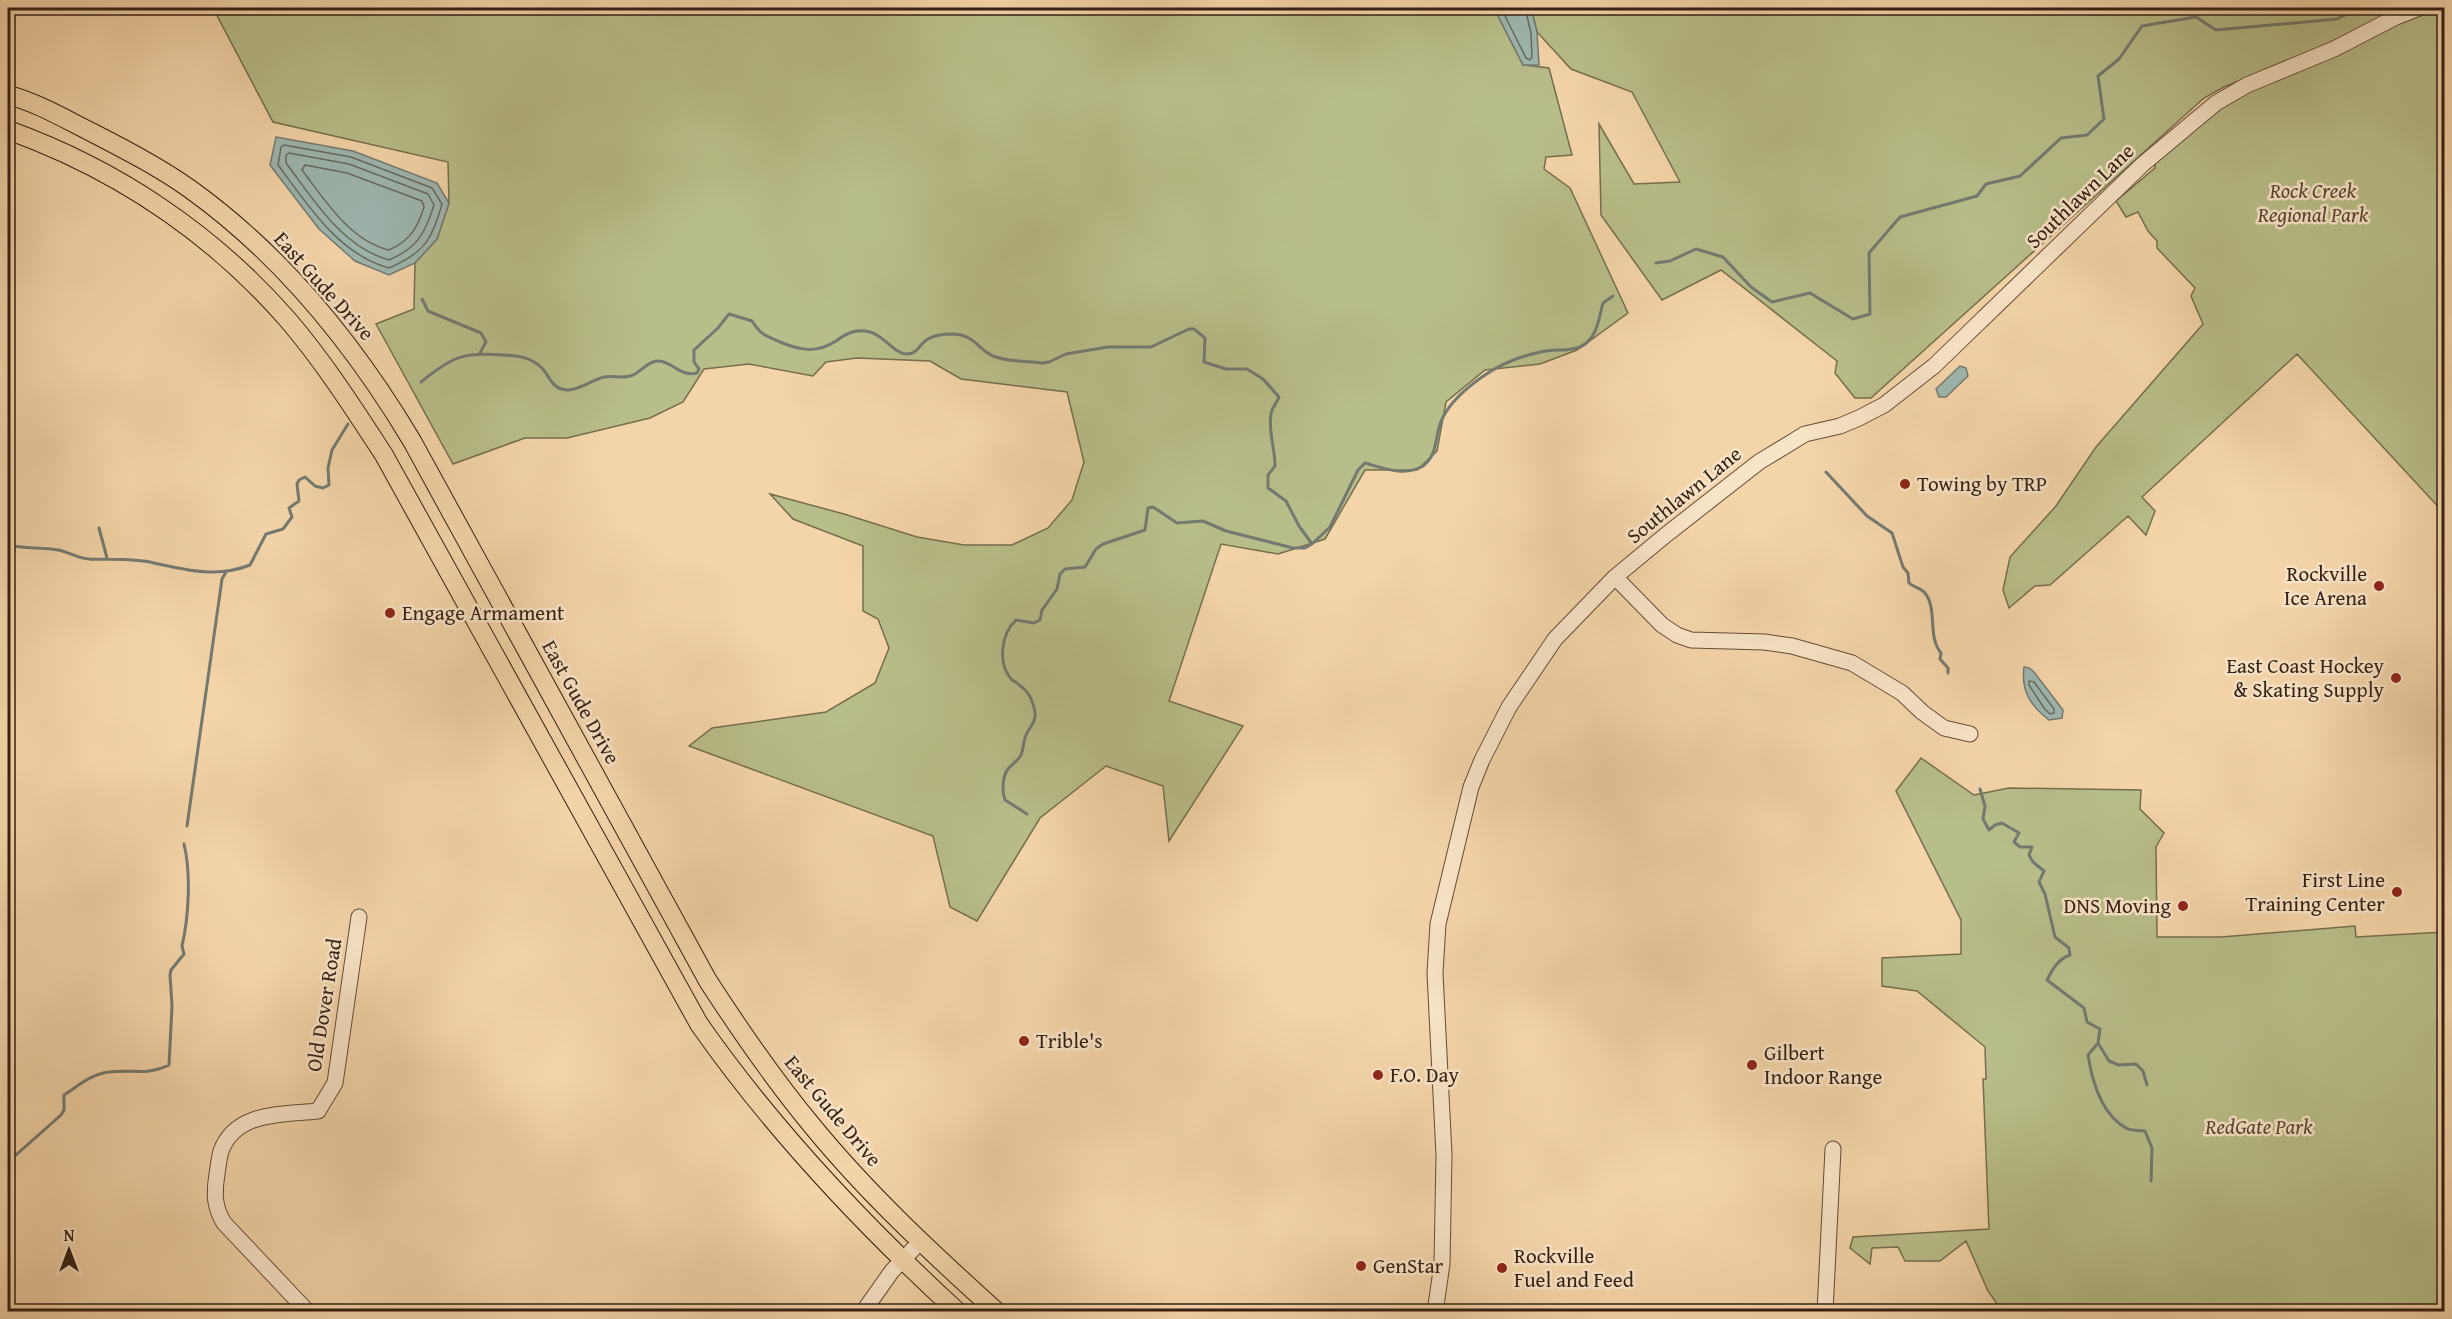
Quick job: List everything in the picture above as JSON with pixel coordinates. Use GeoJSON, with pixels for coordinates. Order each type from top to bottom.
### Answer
{"type":"FeatureCollection","features":[{"type":"Feature","properties":{"kind":"main road","name":"East Gude Drive"},"geometry":{"type":"LineString","coordinates":[[8,95],[107,140],[189,188],[235,225],[293,281],[344,339],[378,385],[444,498],[708,981],[759,1057],[815,1129],[920,1242],[997,1311]]}},
{"type":"Feature","properties":{"kind":"main road"},"geometry":{"type":"LineString","coordinates":[[8,130],[95,168],[172,213],[218,252],[288,320],[346,396],[384,454],[699,1024],[741,1083],[780,1132],[838,1196],[902,1260],[958,1311]]}},
{"type":"Feature","properties":{"kind":"main road"},"geometry":{"type":"LineString","coordinates":[[172,213],[189,188]]}},
{"type":"Feature","properties":{"kind":"street","name":"Southlawn Lane"},"geometry":{"type":"LineString","coordinates":[[1435,1311],[1442,1264],[1444,1155],[1435,973],[1438,924],[1471,787],[1509,706],[1549,647],[1615,577],[1778,448],[1805,434],[1840,426],[1860,418],[1884,405],[1934,366],[2143,164],[2216,103],[2247,85],[2334,49],[2396,17],[2420,8]]}},
{"type":"Feature","properties":{"kind":"street"},"geometry":{"type":"LineString","coordinates":[[1615,577],[1662,625],[1677,635],[1704,642],[1764,642],[1792,646],[1852,663],[1902,693],[1944,728],[1970,734]]}},
{"type":"Feature","properties":{"kind":"street","name":"Old Dover Road"},"geometry":{"type":"LineString","coordinates":[[308,1311],[225,1223],[218,1213],[214,1193],[221,1151],[233,1130],[254,1118],[318,1111],[335,1083],[359,917]]}},
{"type":"Feature","properties":{"kind":"street"},"geometry":{"type":"LineString","coordinates":[[1825,1311],[1833,1149]]}},
{"type":"Feature","properties":{"kind":"street"},"geometry":{"type":"LineString","coordinates":[[863,1311],[878,1289],[920,1242]]}},
{"type":"Feature","properties":{"kind":"green space"},"geometry":{"type":"Polygon","coordinates":[[[213,8],[1494,8],[1523,65],[1549,68],[1572,155],[1546,157],[1544,169],[1570,188],[1628,313],[1577,350],[1540,364],[1485,370],[1446,402],[1437,451],[1417,470],[1365,470],[1325,539],[1278,554],[1221,544],[1169,701],[1243,726],[1169,841],[1163,786],[1106,766],[1040,818],[977,921],[950,907],[933,836],[689,746],[712,728],[826,712],[875,683],[889,648],[878,619],[863,611],[863,546],[793,519],[770,494],[917,537],[964,545],[1012,545],[1048,528],[1072,500],[1084,462],[1067,392],[961,379],[930,361],[857,358],[826,362],[813,376],[749,364],[704,369],[683,402],[650,418],[567,438],[525,438],[453,464],[376,324],[414,309],[415,263],[437,239],[449,203],[448,162],[273,122],[213,8]]]}},
{"type":"Feature","properties":{"kind":"green space"},"geometry":{"type":"Polygon","coordinates":[[[1531,8],[2407,8],[2317,49],[2224,87],[2204,98],[1871,398],[1855,398],[1835,373],[1837,361],[1721,270],[1662,300],[1601,215],[1599,124],[1634,184],[1680,182],[1632,92],[1571,69],[1537,32],[1531,8]]]}},
{"type":"Feature","properties":{"kind":"green space","name":"Rock Creek Regional Park"},"geometry":{"type":"Polygon","coordinates":[[[2431,8],[2444,8],[2444,513],[2297,354],[2142,497],[2155,511],[2146,535],[2128,516],[2050,585],[2035,586],[2009,608],[2003,590],[2010,557],[2056,506],[2096,447],[2203,324],[2191,296],[2195,288],[2157,248],[2157,241],[2148,231],[2138,212],[2126,217],[2116,201],[2155,168],[2155,156],[2219,106],[2431,8]]]}},
{"type":"Feature","properties":{"kind":"green space","name":"RedGate Park"},"geometry":{"type":"Polygon","coordinates":[[[1921,758],[1974,795],[2009,788],[2141,790],[2140,809],[2164,833],[2156,847],[2157,937],[2221,937],[2355,926],[2356,937],[2444,932],[2444,1311],[2002,1311],[1988,1291],[1966,1241],[1940,1261],[1905,1261],[1898,1247],[1872,1248],[1870,1264],[1850,1248],[1853,1237],[1989,1229],[1983,1079],[1986,1079],[1985,1047],[1917,991],[1882,986],[1882,958],[1961,954],[1961,920],[1896,791],[1921,758]]]}},
{"type":"Feature","properties":{"kind":"water"},"geometry":{"type":"Polygon","coordinates":[[[1494,8],[1531,8],[1537,32],[1539,65],[1523,65],[1494,8]]]}},
{"type":"Feature","properties":{"kind":"water"},"geometry":{"type":"Polygon","coordinates":[[[276,137],[353,151],[437,183],[449,203],[437,239],[415,263],[389,275],[355,261],[319,229],[270,165],[276,137]]]}},
{"type":"Feature","properties":{"kind":"water"},"geometry":{"type":"Polygon","coordinates":[[[1960,366],[1966,368],[1968,376],[1946,397],[1939,397],[1936,389],[1960,366]]]}},
{"type":"Feature","properties":{"kind":"water"},"geometry":{"type":"Polygon","coordinates":[[[2024,667],[2034,672],[2063,710],[2062,718],[2049,720],[2032,703],[2024,683],[2024,667]]]}},
{"type":"Feature","properties":{"kind":"waterway"},"geometry":{"type":"LineString","coordinates":[[1656,263],[1670,261],[1696,249],[1723,257],[1751,287],[1772,302],[1810,293],[1853,319],[1870,314],[1869,253],[1900,217],[1977,196],[1986,184],[2020,176],[2061,138],[2087,135],[2104,119],[2098,76],[2119,59],[2142,26],[2196,17],[2216,30],[2337,19],[2359,8]]}},
{"type":"Feature","properties":{"kind":"waterway"},"geometry":{"type":"LineString","coordinates":[[1027,814],[1005,800],[1003,784],[1008,769],[1021,755],[1026,736],[1034,721],[1035,712],[1028,693],[1007,673],[1003,658],[1004,641],[1016,620],[1034,623],[1040,620],[1042,610],[1057,589],[1060,574],[1065,569],[1085,567],[1096,549],[1103,544],[1145,530],[1148,508],[1153,507],[1177,523],[1203,521],[1226,531],[1293,548],[1305,548],[1330,527],[1358,470],[1365,463],[1401,471],[1423,466],[1431,457],[1443,417],[1463,392],[1489,373],[1518,359],[1546,351],[1580,347],[1585,344],[1595,330],[1603,303],[1613,296]]}},
{"type":"Feature","properties":{"kind":"waterway"},"geometry":{"type":"LineString","coordinates":[[422,299],[428,311],[481,333],[486,342],[480,353]]}},
{"type":"Feature","properties":{"kind":"waterway"},"geometry":{"type":"LineString","coordinates":[[421,382],[451,361],[478,354],[529,359],[542,368],[555,386],[569,390],[604,377],[631,376],[656,361],[664,362],[686,373],[697,373],[699,369],[694,362],[694,350],[718,328],[729,314],[752,321],[766,336],[801,349],[822,348],[849,333],[865,331],[877,335],[898,351],[911,354],[931,338],[954,334],[966,337],[999,358],[1043,363],[1066,354],[1108,347],[1151,347],[1189,329],[1194,329],[1205,338],[1204,362],[1226,369],[1247,369],[1263,379],[1279,397],[1271,414],[1270,427],[1275,466],[1268,475],[1268,488],[1286,501],[1299,526],[1312,544]]}},
{"type":"Feature","properties":{"kind":"waterway"},"geometry":{"type":"LineString","coordinates":[[8,545],[58,550],[85,559],[138,560],[214,572],[250,565],[266,534],[283,529],[292,517],[289,508],[299,501],[297,484],[299,480],[305,477],[315,486],[323,488],[329,485],[328,468],[332,450],[348,424]]}},
{"type":"Feature","properties":{"kind":"waterway"},"geometry":{"type":"LineString","coordinates":[[1826,472],[1867,516],[1892,533],[1903,567],[1908,573],[1909,583],[1923,591],[1929,600],[1934,639],[1941,653],[1940,659],[1948,668],[1948,673]]}},
{"type":"Feature","properties":{"kind":"waterway"},"geometry":{"type":"LineString","coordinates":[[99,528],[107,558]]}},
{"type":"Feature","properties":{"kind":"waterway"},"geometry":{"type":"LineString","coordinates":[[187,826],[222,579],[226,572]]}},
{"type":"Feature","properties":{"kind":"waterway"},"geometry":{"type":"LineString","coordinates":[[1980,789],[1985,806],[1983,819],[1989,830],[2002,823],[2019,833],[2014,842],[2020,847],[2032,847],[2029,855],[2033,862],[2044,871],[2039,882],[2045,894],[2055,937],[2069,948],[2070,955],[2059,962],[2047,980],[2084,1008],[2087,1022],[2100,1029],[2098,1043],[2088,1055],[2095,1086],[2104,1106],[2117,1122],[2128,1129],[2145,1131],[2152,1148],[2151,1181]]}},
{"type":"Feature","properties":{"kind":"waterway"},"geometry":{"type":"LineString","coordinates":[[8,1162],[61,1115],[64,1110],[64,1095],[85,1081],[102,1073],[146,1071],[169,1065],[172,1006],[170,975],[171,970],[184,954],[182,946],[188,908],[188,868],[184,844]]}},
{"type":"Feature","properties":{"kind":"waterway"},"geometry":{"type":"LineString","coordinates":[[2098,1043],[2109,1061],[2119,1065],[2136,1064],[2143,1071],[2147,1085]]}},
{"type":"Feature","properties":{"kind":"place","name":"Towing by TRP"},"geometry":{"type":"Point","coordinates":[1905,484]}},
{"type":"Feature","properties":{"kind":"place","name":"Rockville Ice Arena"},"geometry":{"type":"Point","coordinates":[2379,586]}},
{"type":"Feature","properties":{"kind":"place","name":"Engage Armament"},"geometry":{"type":"Point","coordinates":[390,613]}},
{"type":"Feature","properties":{"kind":"place","name":"East Coast Hockey & Skating Supply"},"geometry":{"type":"Point","coordinates":[2396,678]}},
{"type":"Feature","properties":{"kind":"place","name":"First Line Training Center"},"geometry":{"type":"Point","coordinates":[2397,892]}},
{"type":"Feature","properties":{"kind":"place","name":"DNS Moving"},"geometry":{"type":"Point","coordinates":[2183,906]}},
{"type":"Feature","properties":{"kind":"place","name":"Trible's"},"geometry":{"type":"Point","coordinates":[1024,1041]}},
{"type":"Feature","properties":{"kind":"place","name":"Gilbert Indoor Range"},"geometry":{"type":"Point","coordinates":[1752,1065]}},
{"type":"Feature","properties":{"kind":"place","name":"F.O. Day"},"geometry":{"type":"Point","coordinates":[1378,1075]}},
{"type":"Feature","properties":{"kind":"place","name":"GenStar"},"geometry":{"type":"Point","coordinates":[1361,1266]}},
{"type":"Feature","properties":{"kind":"place","name":"Rockville Fuel and Feed"},"geometry":{"type":"Point","coordinates":[1502,1268]}}]}
